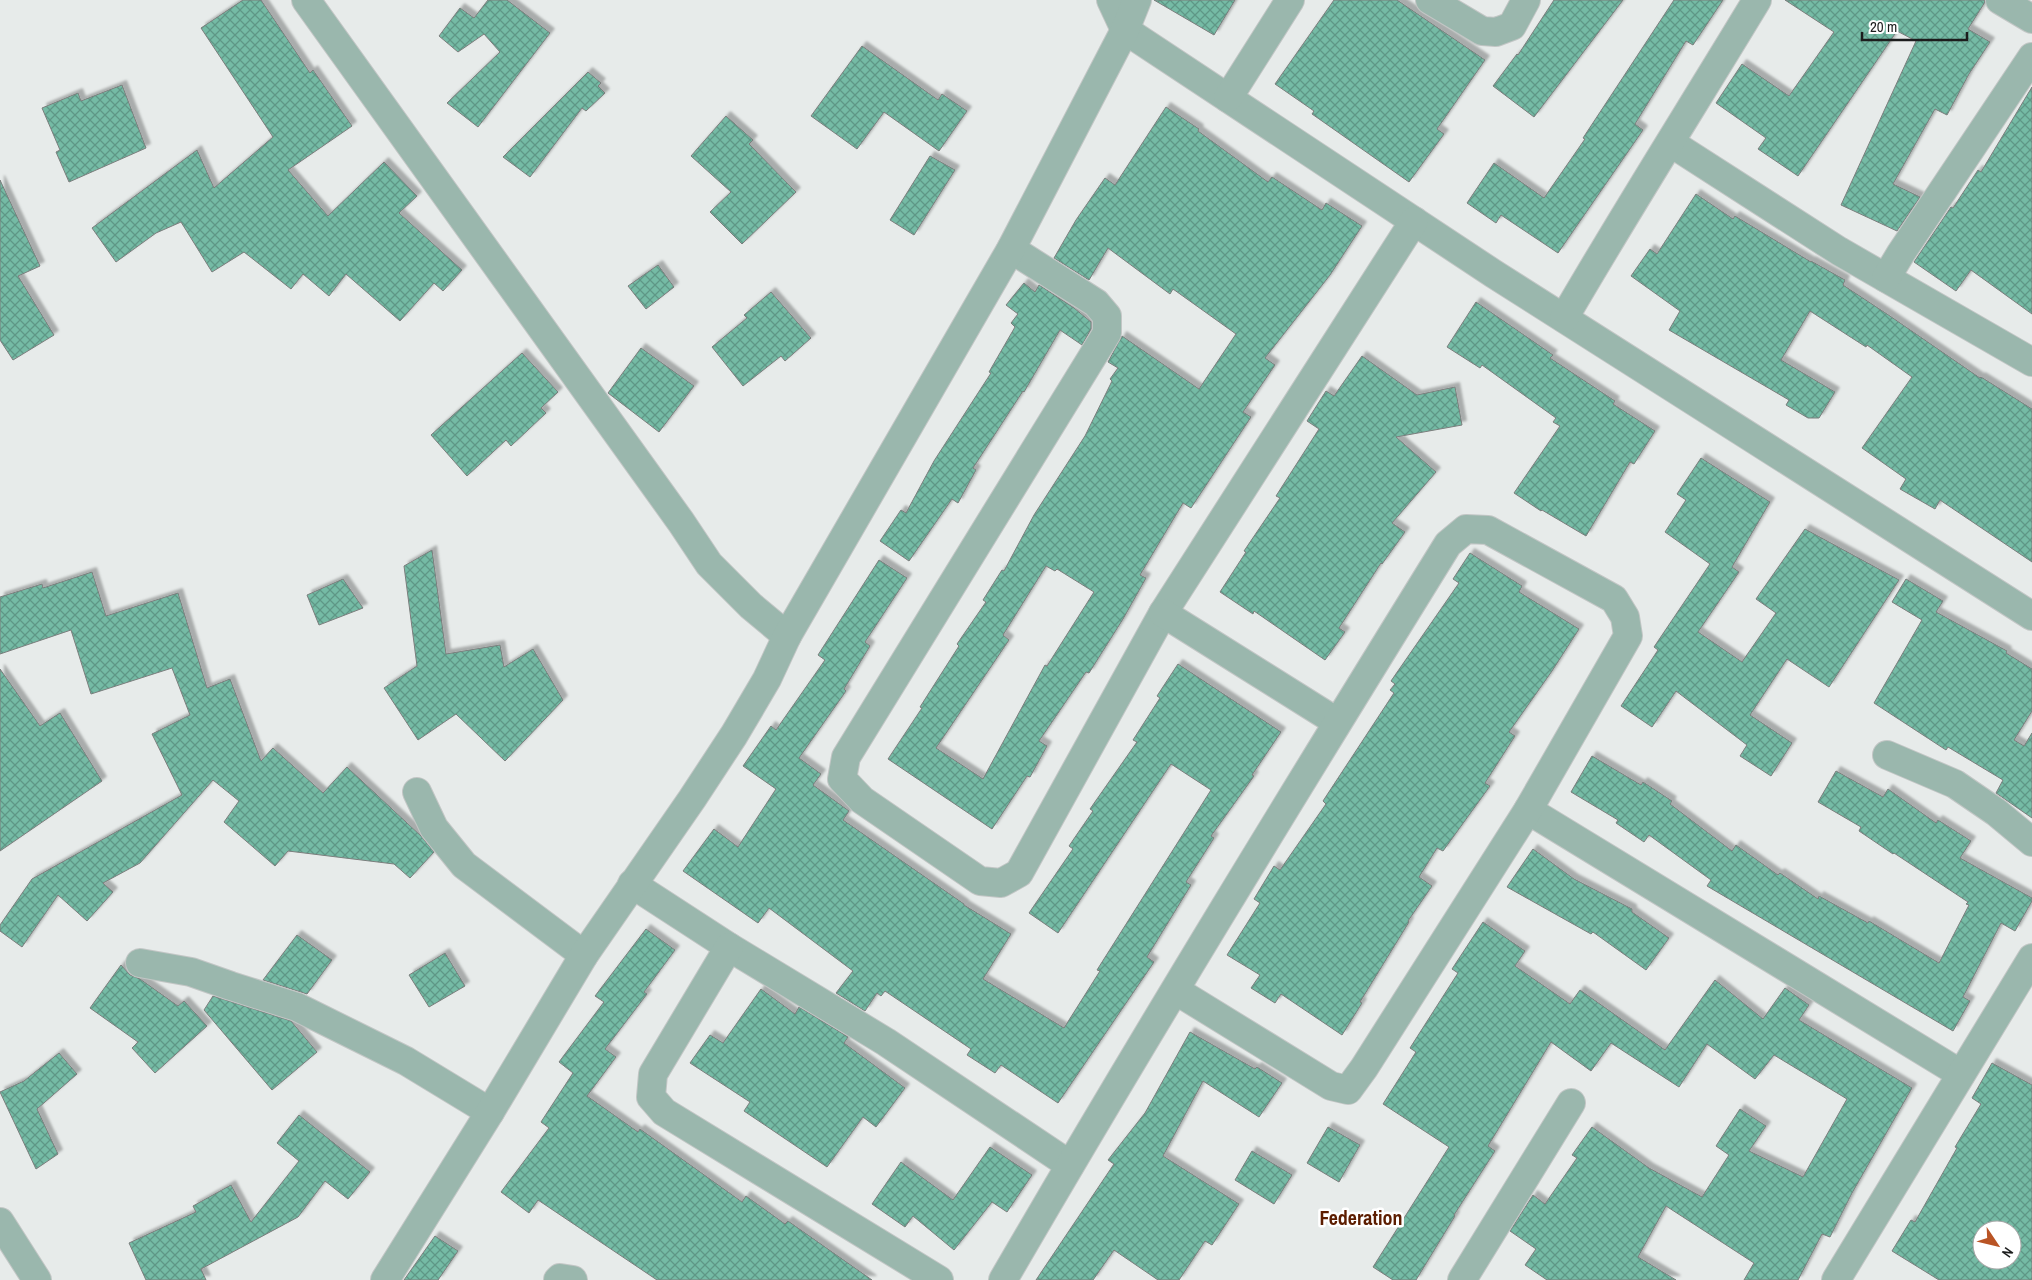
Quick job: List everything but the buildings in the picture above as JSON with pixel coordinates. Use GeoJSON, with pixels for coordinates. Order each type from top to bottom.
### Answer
{"type":"FeatureCollection","features":[{"type":"Feature","properties":{"kind":"street"},"geometry":{"type":"LineString","coordinates":[[306,0],[670,506],[709,564],[751,606],[787,636]]}},
{"type":"Feature","properties":{"kind":"street"},"geometry":{"type":"LineString","coordinates":[[1111,0],[1125,30],[1564,318],[2032,616]]}},
{"type":"Feature","properties":{"kind":"street"},"geometry":{"type":"LineString","coordinates":[[385,1280],[490,1112],[584,955],[692,799],[767,679],[787,636],[1011,250],[1125,30],[1137,0]]}},
{"type":"Feature","properties":{"kind":"street"},"geometry":{"type":"LineString","coordinates":[[1228,98],[1290,0]]}},
{"type":"Feature","properties":{"kind":"street"},"geometry":{"type":"LineString","coordinates":[[1430,0],[1482,31],[1496,32],[1512,26],[1526,0]]}},
{"type":"Feature","properties":{"kind":"street"},"geometry":{"type":"LineString","coordinates":[[1564,318],[1620,221],[1671,142],[1757,0]]}},
{"type":"Feature","properties":{"kind":"street"},"geometry":{"type":"LineString","coordinates":[[2000,0],[2032,19]]}},
{"type":"Feature","properties":{"kind":"street"},"geometry":{"type":"LineString","coordinates":[[1886,278],[2032,56]]}},
{"type":"Feature","properties":{"kind":"street"},"geometry":{"type":"LineString","coordinates":[[1671,142],[1840,251],[2032,362]]}},
{"type":"Feature","properties":{"kind":"street"},"geometry":{"type":"LineString","coordinates":[[1011,250],[1096,303],[1107,316],[1107,333],[846,757],[842,779],[862,800],[980,881],[1001,883],[1019,873],[1163,613],[1414,221]]}},
{"type":"Feature","properties":{"kind":"street"},"geometry":{"type":"LineString","coordinates":[[1003,1280],[1070,1164],[1175,990],[1337,722],[1448,544],[1466,529],[1488,530],[1614,599],[1625,617],[1628,636],[1528,810],[1364,1068],[1348,1090],[1331,1086],[1175,990]]}},
{"type":"Feature","properties":{"kind":"street"},"geometry":{"type":"LineString","coordinates":[[1163,613],[1337,722]]}},
{"type":"Feature","properties":{"kind":"street"},"geometry":{"type":"LineString","coordinates":[[1887,755],[1955,784],[1996,812],[2032,842]]}},
{"type":"Feature","properties":{"kind":"street"},"geometry":{"type":"LineString","coordinates":[[417,792],[434,828],[464,865],[584,955]]}},
{"type":"Feature","properties":{"kind":"street"},"geometry":{"type":"LineString","coordinates":[[1528,810],[1961,1074]]}},
{"type":"Feature","properties":{"kind":"street"},"geometry":{"type":"LineString","coordinates":[[632,884],[729,947],[886,1042],[1070,1164]]}},
{"type":"Feature","properties":{"kind":"street"},"geometry":{"type":"LineString","coordinates":[[729,947],[653,1074],[651,1097],[664,1112],[939,1280]]}},
{"type":"Feature","properties":{"kind":"street"},"geometry":{"type":"LineString","coordinates":[[1843,1278],[1961,1074],[2032,958]]}},
{"type":"Feature","properties":{"kind":"street"},"geometry":{"type":"LineString","coordinates":[[140,963],[191,972],[297,1006],[406,1061],[490,1112]]}},
{"type":"Feature","properties":{"kind":"street"},"geometry":{"type":"LineString","coordinates":[[1469,1278],[1571,1103]]}},
{"type":"Feature","properties":{"kind":"street"},"geometry":{"type":"LineString","coordinates":[[0,1222],[37,1280]]}},
{"type":"Feature","properties":{"kind":"street"},"geometry":{"type":"LineString","coordinates":[[558,1280],[560,1278],[573,1280]]}},
{"type":"Feature","properties":{"kind":"district","name":"Federation"},"geometry":{"type":"Point","coordinates":[1361,1218]}}]}
